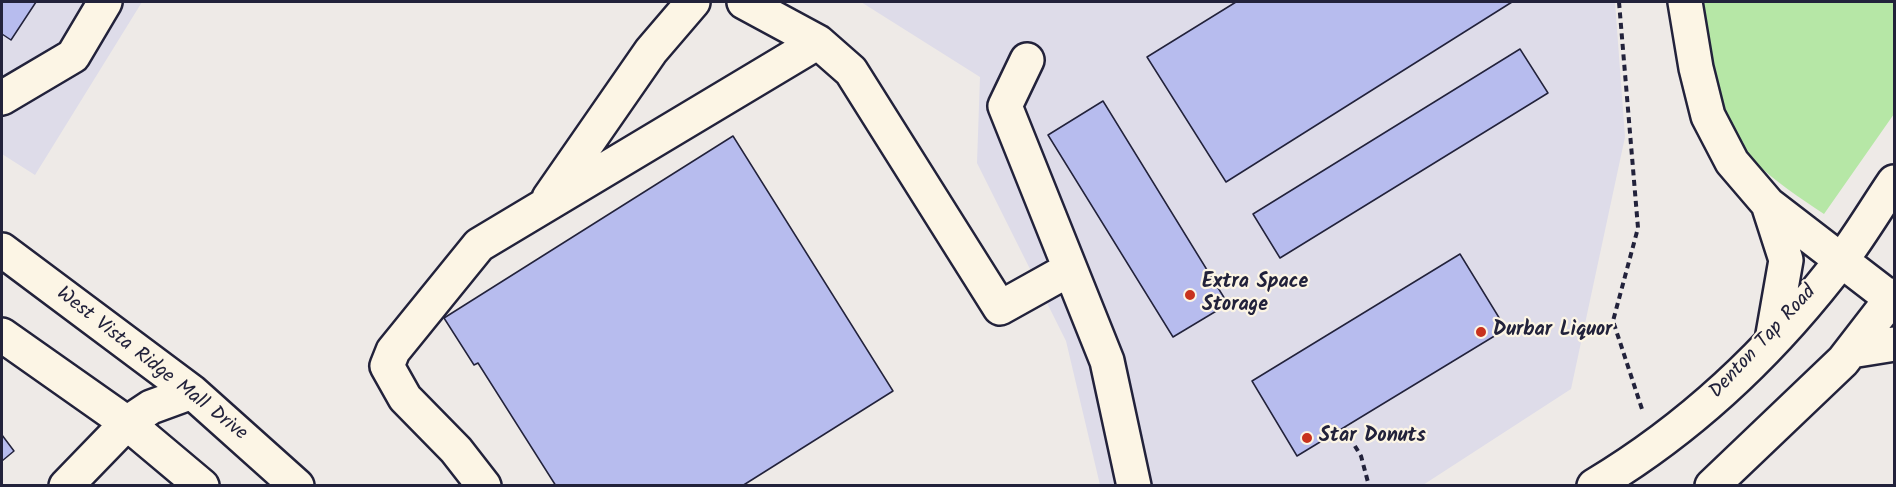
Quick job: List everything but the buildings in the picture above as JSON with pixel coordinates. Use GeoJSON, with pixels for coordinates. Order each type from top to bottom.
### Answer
{"type":"FeatureCollection","features":[{"type":"Feature","properties":{"kind":"main road"},"geometry":{"type":"LineString","coordinates":[[2,98],[73,56],[105,2]]}},
{"type":"Feature","properties":{"kind":"main road"},"geometry":{"type":"LineString","coordinates":[[542,206],[651,51],[693,2]]}},
{"type":"Feature","properties":{"kind":"main road"},"geometry":{"type":"LineString","coordinates":[[744,2],[818,42],[851,71],[1000,308],[1070,269]]}},
{"type":"Feature","properties":{"kind":"main road"},"geometry":{"type":"LineString","coordinates":[[1685,2],[1696,68],[1708,116],[1732,162],[1768,204],[1894,298],[1851,351],[1712,486]]}},
{"type":"Feature","properties":{"kind":"main road"},"geometry":{"type":"LineString","coordinates":[[484,486],[456,450],[405,398],[387,366],[393,351],[479,245],[818,42]]}},
{"type":"Feature","properties":{"kind":"main road"},"geometry":{"type":"LineString","coordinates":[[1028,60],[1005,106],[1107,361],[1134,486]]}},
{"type":"Feature","properties":{"kind":"main road","name":"Denton Tap Road"},"geometry":{"type":"LineString","coordinates":[[1594,486],[1688,421],[1741,374],[1772,342],[1843,259],[1894,182]]}},
{"type":"Feature","properties":{"kind":"main road"},"geometry":{"type":"LineString","coordinates":[[1768,204],[1786,260],[1772,342]]}},
{"type":"Feature","properties":{"kind":"main road","name":"West Vista Ridge Mall Drive"},"geometry":{"type":"LineString","coordinates":[[2,250],[192,392],[297,486]]}},
{"type":"Feature","properties":{"kind":"main road"},"geometry":{"type":"LineString","coordinates":[[2,336],[127,423],[202,486]]}},
{"type":"Feature","properties":{"kind":"main road"},"geometry":{"type":"LineString","coordinates":[[1851,351],[1894,344]]}},
{"type":"Feature","properties":{"kind":"main road"},"geometry":{"type":"LineString","coordinates":[[66,486],[127,423],[151,407],[192,392]]}},
{"type":"Feature","properties":{"kind":"path"},"geometry":{"type":"LineString","coordinates":[[1618,2],[1638,228],[1613,321],[1642,409]]}},
{"type":"Feature","properties":{"kind":"path"},"geometry":{"type":"LineString","coordinates":[[1344,428],[1361,456],[1369,486]]}},
{"type":"Feature","properties":{"kind":"shaded area"},"geometry":{"type":"Polygon","coordinates":[[[2,2],[142,2],[35,175],[2,154],[2,2]]]}},
{"type":"Feature","properties":{"kind":"shaded area"},"geometry":{"type":"Polygon","coordinates":[[[861,2],[1615,2],[1625,137],[1571,389],[1423,485],[1100,485],[1066,341],[977,163],[980,77],[861,2]]]}},
{"type":"Feature","properties":{"kind":"green space"},"geometry":{"type":"Polygon","coordinates":[[[1699,2],[1894,2],[1894,114],[1824,214],[1754,161],[1729,126],[1714,86],[1699,2]]]}},
{"type":"Feature","properties":{"kind":"place","name":"Extra Space Storage"},"geometry":{"type":"Point","coordinates":[1190,295]}},
{"type":"Feature","properties":{"kind":"place","name":"Durbar Liquor"},"geometry":{"type":"Point","coordinates":[1481,332]}},
{"type":"Feature","properties":{"kind":"place","name":"Star Donuts"},"geometry":{"type":"Point","coordinates":[1307,438]}}]}
